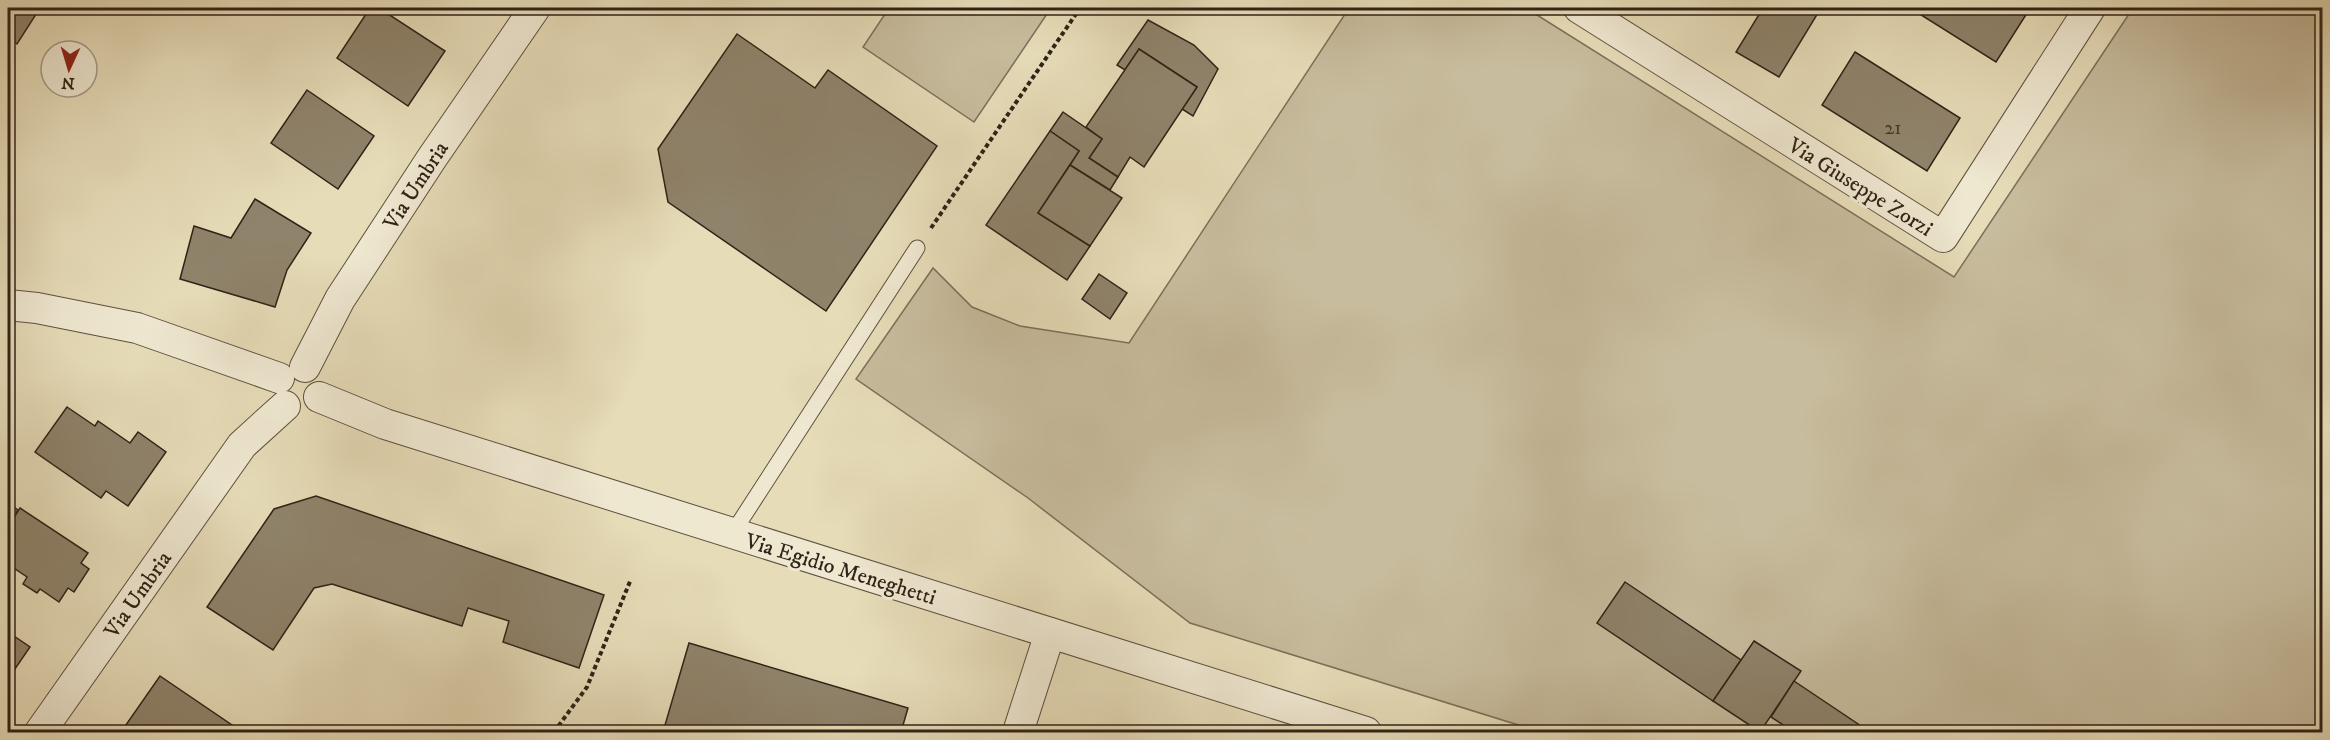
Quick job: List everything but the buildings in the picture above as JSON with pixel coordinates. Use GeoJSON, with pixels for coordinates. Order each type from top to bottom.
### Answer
{"type":"FeatureCollection","features":[{"type":"Feature","properties":{"kind":"street","name":"Via Umbria"},"geometry":{"type":"LineString","coordinates":[[40,732],[242,445],[289,384],[340,299],[432,158],[536,8]]}},
{"type":"Feature","properties":{"kind":"street","name":"Via Giuseppe Zorzi"},"geometry":{"type":"LineString","coordinates":[[1579,8],[1943,237],[2090,8]]}},
{"type":"Feature","properties":{"kind":"street"},"geometry":{"type":"LineString","coordinates":[[8,305],[37,308],[137,328],[289,384]]}},
{"type":"Feature","properties":{"kind":"street","name":"Via Egidio Meneghetti"},"geometry":{"type":"LineString","coordinates":[[289,384],[292,409],[305,410],[319,397],[385,424],[1366,732]]}},
{"type":"Feature","properties":{"kind":"street"},"geometry":{"type":"LineString","coordinates":[[1018,732],[1050,633]]}},
{"type":"Feature","properties":{"kind":"lane"},"geometry":{"type":"LineString","coordinates":[[732,534],[917,249]]}},
{"type":"Feature","properties":{"kind":"path"},"geometry":{"type":"LineString","coordinates":[[917,249],[1080,8]]}},
{"type":"Feature","properties":{"kind":"path"},"geometry":{"type":"LineString","coordinates":[[554,732],[587,687],[631,579]]}},
{"type":"Feature","properties":{"kind":"shaded area"},"geometry":{"type":"Polygon","coordinates":[[[889,8],[1051,8],[974,122],[863,47],[889,8]]]}},
{"type":"Feature","properties":{"kind":"shaded area"},"geometry":{"type":"Polygon","coordinates":[[[1349,8],[1526,8],[1954,277],[2133,8],[2322,8],[2322,732],[1541,732],[1190,623],[1028,498],[856,379],[933,268],[972,307],[1020,326],[1129,343],[1349,8]]]}}]}
